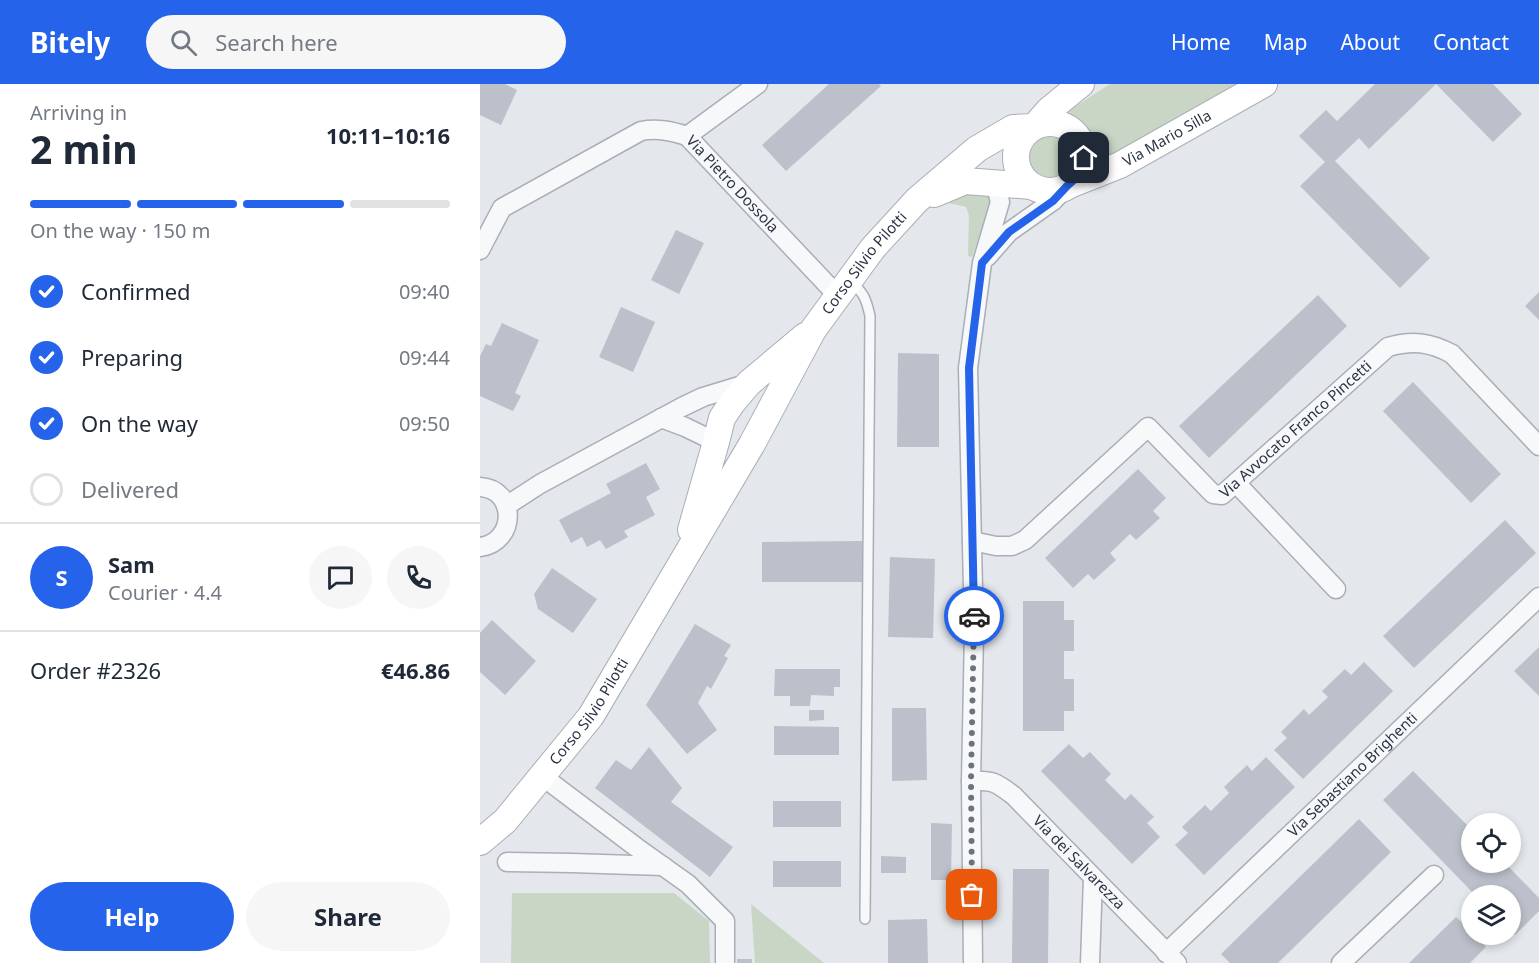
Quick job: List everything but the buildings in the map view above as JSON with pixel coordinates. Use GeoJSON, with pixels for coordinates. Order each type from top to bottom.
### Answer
{"type":"FeatureCollection","features":[{"type":"Feature","properties":{"kind":"street","name":"Via Pietro Dossola"},"geometry":{"type":"LineString","coordinates":[[758,84],[687,136],[843,287]]}},
{"type":"Feature","properties":{"kind":"street"},"geometry":{"type":"LineString","coordinates":[[1032,186],[1024,179],[1016,161],[1020,141],[1050,110],[1082,84]]}},
{"type":"Feature","properties":{"kind":"street","name":"Via Mario Silla"},"geometry":{"type":"LineString","coordinates":[[1067,186],[1120,165],[1264,84]]}},
{"type":"Feature","properties":{"kind":"street","name":"Corso Silvio Pilotti"},"geometry":{"type":"LineString","coordinates":[[480,842],[505,821],[591,716],[756,436],[813,330],[873,248],[917,200],[977,149],[1013,128],[1044,124],[1064,126],[1079,139],[1083,149],[1082,168],[1077,177],[1061,189],[1051,191],[1032,186],[965,181],[917,200]]}},
{"type":"Feature","properties":{"kind":"street"},"geometry":{"type":"LineString","coordinates":[[480,250],[502,208],[641,131],[666,129],[687,136]]}},
{"type":"Feature","properties":{"kind":"street"},"geometry":{"type":"LineString","coordinates":[[973,963],[971,781],[975,633],[969,368],[982,263],[1000,202],[997,190],[990,182]]}},
{"type":"Feature","properties":{"kind":"street"},"geometry":{"type":"LineString","coordinates":[[982,263],[1009,232],[1053,201],[1067,186]]}},
{"type":"Feature","properties":{"kind":"street","name":"Corso Silvio Pilotti"},"geometry":{"type":"LineString","coordinates":[[680,567],[722,418],[732,402],[749,383],[813,330]]}},
{"type":"Feature","properties":{"kind":"street","name":"Via Avvocato Franco Pincetti"},"geometry":{"type":"LineString","coordinates":[[972,541],[996,546],[1012,546],[1025,540],[1148,427],[1213,494],[1222,495],[1388,347],[1405,342],[1438,346],[1452,354],[1539,446]]}},
{"type":"Feature","properties":{"kind":"street"},"geometry":{"type":"LineString","coordinates":[[506,506],[540,484],[661,418],[703,397],[749,383]]}},
{"type":"Feature","properties":{"kind":"street"},"geometry":{"type":"LineString","coordinates":[[661,418],[717,442],[733,446],[756,436],[758,419],[752,409],[732,402]]}},
{"type":"Feature","properties":{"kind":"street"},"geometry":{"type":"LineString","coordinates":[[1236,483],[1336,589]]}},
{"type":"Feature","properties":{"kind":"street"},"geometry":{"type":"LineString","coordinates":[[480,488],[494,491],[506,506],[508,515],[503,534],[496,542],[480,547]]}},
{"type":"Feature","properties":{"kind":"street","name":"Via Sebastiano Brighenti"},"geometry":{"type":"LineString","coordinates":[[1172,958],[1539,597]]}},
{"type":"Feature","properties":{"kind":"street"},"geometry":{"type":"LineString","coordinates":[[542,776],[636,848],[688,884],[725,921],[725,963]]}},
{"type":"Feature","properties":{"kind":"street","name":"Via dei Salvarezza"},"geometry":{"type":"LineString","coordinates":[[971,781],[988,781],[1014,796],[1172,958]]}},
{"type":"Feature","properties":{"kind":"street"},"geometry":{"type":"LineString","coordinates":[[507,862],[663,866]]}},
{"type":"Feature","properties":{"kind":"street"},"geometry":{"type":"LineString","coordinates":[[1341,963],[1434,875]]}},
{"type":"Feature","properties":{"kind":"street"},"geometry":{"type":"LineString","coordinates":[[1090,963],[1093,878]]}},
{"type":"Feature","properties":{"kind":"lane"},"geometry":{"type":"LineString","coordinates":[[843,287],[862,292],[870,316],[865,919]]}},
{"type":"Feature","properties":{"kind":"green space"},"geometry":{"type":"Polygon","coordinates":[[[1110,84],[1244,84],[1092,170],[1089,143],[1084,130],[1074,121],[1059,117],[1110,84]]]}},
{"type":"Feature","properties":{"kind":"green space"},"geometry":{"type":"Polygon","coordinates":[[[1050,136],[1067,143],[1074,160],[1067,177],[1050,184],[1033,177],[1026,160],[1033,143],[1050,136]]]}},
{"type":"Feature","properties":{"kind":"green space"},"geometry":{"type":"Polygon","coordinates":[[[977,191],[990,196],[990,206],[972,257],[968,256],[969,216],[966,207],[949,203],[977,191]]]}},
{"type":"Feature","properties":{"kind":"green space"},"geometry":{"type":"Polygon","coordinates":[[[512,893],[674,893],[709,921],[710,963],[511,963],[512,893]]]}},
{"type":"Feature","properties":{"kind":"green space"},"geometry":{"type":"Polygon","coordinates":[[[751,904],[824,963],[755,963],[751,904]]]}},
{"type":"Feature","properties":{"kind":"way so far"},"geometry":{"type":"LineString","coordinates":[[972,895],[971,781],[974,616]]}},
{"type":"Feature","properties":{"kind":"route"},"geometry":{"type":"LineString","coordinates":[[974,616],[969,368],[982,263],[1009,232],[1053,201],[1070,185],[1082,168],[1084,158]]}}]}
